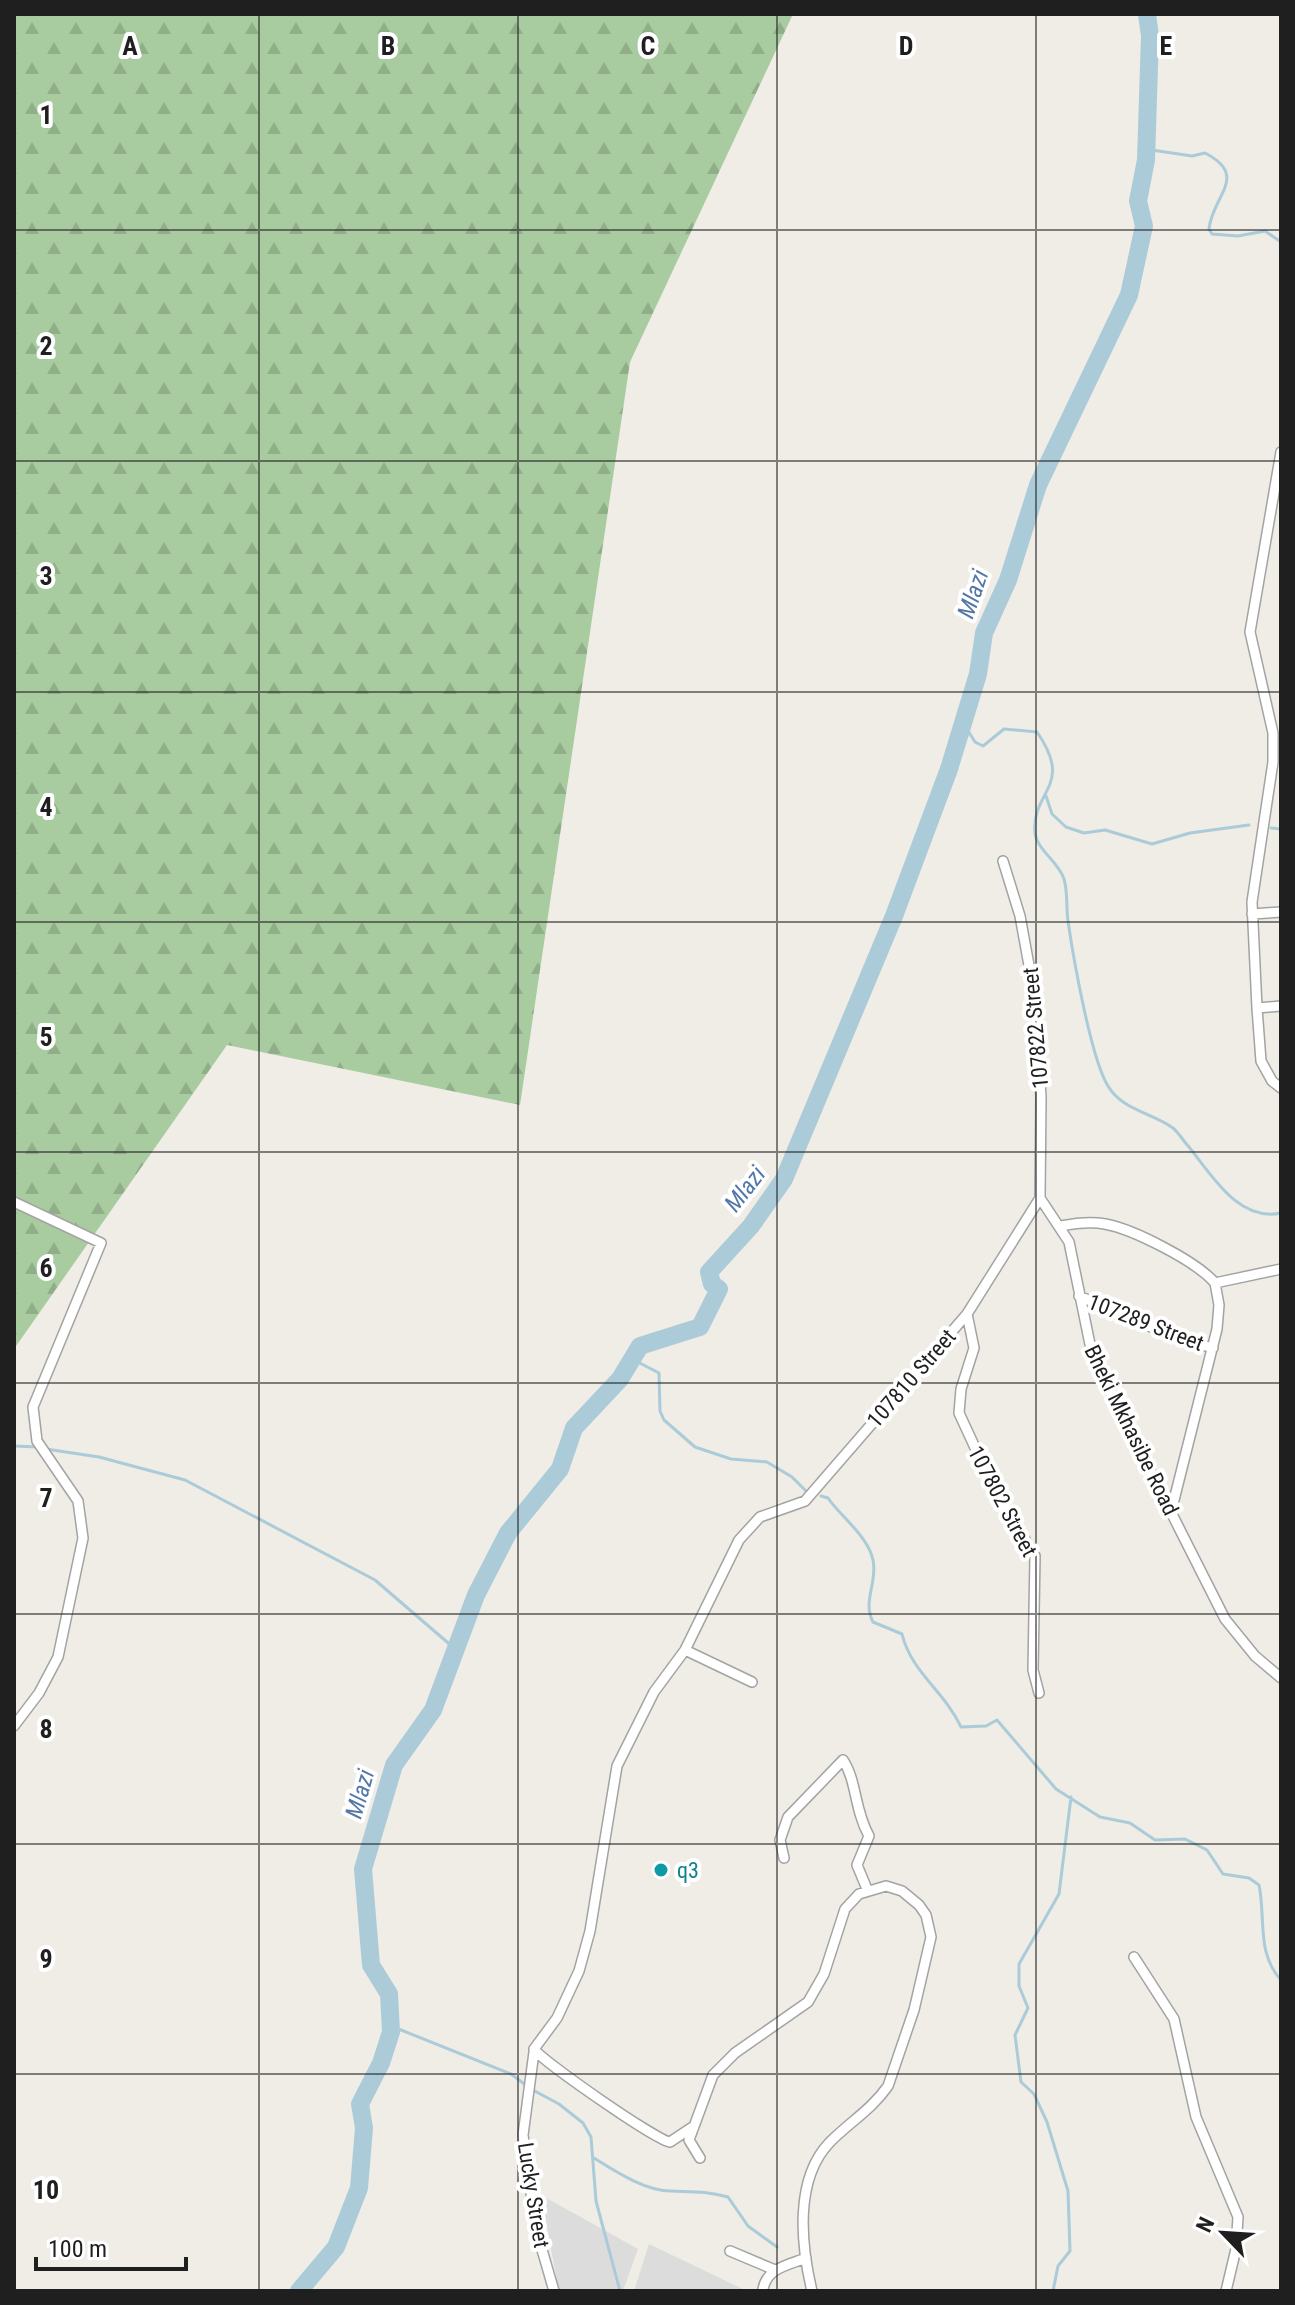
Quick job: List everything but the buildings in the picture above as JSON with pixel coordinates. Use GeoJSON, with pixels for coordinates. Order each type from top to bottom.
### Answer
{"type":"FeatureCollection","features":[{"type":"Feature","properties":{"kind":"street"},"geometry":{"type":"LineString","coordinates":[[1281,452],[1251,611],[1252,645],[1273,733],[1252,914],[1257,1008],[1261,1061],[1272,1081],[1281,1088]]}},
{"type":"Feature","properties":{"kind":"street","name":"107822 Street"},"geometry":{"type":"LineString","coordinates":[[1003,861],[1020,916],[1035,998],[1041,1097],[1040,1198]]}},
{"type":"Feature","properties":{"kind":"street"},"geometry":{"type":"LineString","coordinates":[[1252,914],[1281,912]]}},
{"type":"Feature","properties":{"kind":"street"},"geometry":{"type":"LineString","coordinates":[[1257,1008],[1281,1006]]}},
{"type":"Feature","properties":{"kind":"street","name":"Bheki Mkhasibe Road"},"geometry":{"type":"LineString","coordinates":[[1040,1198],[1069,1242],[1092,1354],[1171,1512],[1225,1619],[1240,1640],[1281,1678]]}},
{"type":"Feature","properties":{"kind":"street","name":"107810 Street"},"geometry":{"type":"LineString","coordinates":[[685,1650],[722,1571],[751,1524],[769,1512],[805,1501],[967,1314],[1040,1198]]}},
{"type":"Feature","properties":{"kind":"street"},"geometry":{"type":"LineString","coordinates":[[14,1202],[101,1243],[33,1407],[32,1426],[40,1447],[78,1501],[83,1538],[58,1657],[39,1693],[14,1726]]}},
{"type":"Feature","properties":{"kind":"street"},"geometry":{"type":"LineString","coordinates":[[1061,1226],[1091,1222],[1118,1227],[1189,1263],[1215,1283],[1219,1314],[1213,1348],[1171,1512]]}},
{"type":"Feature","properties":{"kind":"street"},"geometry":{"type":"LineString","coordinates":[[1215,1283],[1281,1269]]}},
{"type":"Feature","properties":{"kind":"street","name":"107289 Street"},"geometry":{"type":"LineString","coordinates":[[1079,1296],[1167,1334],[1213,1348]]}},
{"type":"Feature","properties":{"kind":"street","name":"107802 Street"},"geometry":{"type":"LineString","coordinates":[[967,1314],[974,1348],[961,1389],[959,1413],[996,1493],[1035,1556],[1033,1670],[1039,1693]]}},
{"type":"Feature","properties":{"kind":"street"},"geometry":{"type":"LineString","coordinates":[[691,2128],[670,2142],[658,2139],[534,2052],[557,2018],[579,1971],[590,1931],[617,1766],[654,1692],[685,1650],[752,1682]]}},
{"type":"Feature","properties":{"kind":"street"},"geometry":{"type":"LineString","coordinates":[[784,1858],[780,1840],[788,1817],[843,1760],[852,1780],[857,1815],[869,1836],[857,1865],[867,1889]]}},
{"type":"Feature","properties":{"kind":"street"},"geometry":{"type":"LineString","coordinates":[[700,2158],[691,2146],[691,2128],[708,2085],[723,2064],[799,2011],[815,1994],[845,1909],[867,1889],[893,1887],[919,1905],[930,1926],[929,1950],[888,2086],[874,2104],[825,2148],[811,2174],[805,2208],[806,2258],[812,2291]]}},
{"type":"Feature","properties":{"kind":"street"},"geometry":{"type":"LineString","coordinates":[[1134,1957],[1174,2019],[1196,2117],[1238,2217],[1236,2249],[1226,2291]]}},
{"type":"Feature","properties":{"kind":"street","name":"Lucky Street"},"geometry":{"type":"LineString","coordinates":[[534,2052],[527,2095],[529,2114],[523,2135],[536,2229],[554,2291]]}},
{"type":"Feature","properties":{"kind":"street"},"geometry":{"type":"LineString","coordinates":[[730,2251],[775,2270]]}},
{"type":"Feature","properties":{"kind":"street"},"geometry":{"type":"LineString","coordinates":[[763,2289],[765,2280],[775,2270],[806,2258]]}},
{"type":"Feature","properties":{"kind":"shaded area"},"geometry":{"type":"Polygon","coordinates":[[[541,2195],[638,2249],[623,2291],[559,2291],[541,2195]]]}},
{"type":"Feature","properties":{"kind":"shaded area"},"geometry":{"type":"Polygon","coordinates":[[[649,2244],[747,2291],[634,2291],[649,2244]]]}},
{"type":"Feature","properties":{"kind":"green space"},"geometry":{"type":"Polygon","coordinates":[[[14,14],[793,14],[630,362],[520,1105],[227,1045],[14,1349],[14,14]]]}},
{"type":"Feature","properties":{"kind":"waterway","name":"Mlazi"},"geometry":{"type":"LineString","coordinates":[[299,2291],[336,2247],[359,2188],[364,2128],[360,2104],[381,2063],[391,2032],[389,1994],[371,1965],[363,1869],[394,1765],[433,1710],[476,1595],[508,1533],[560,1469],[574,1428],[620,1379],[640,1346],[700,1327],[719,1289],[712,1284],[709,1272],[751,1226],[784,1179],[894,916],[949,769],[978,674],[984,633],[1008,580],[1038,485],[1129,295],[1144,226],[1138,201],[1146,160],[1150,36],[1147,14]]}},
{"type":"Feature","properties":{"kind":"waterway"},"geometry":{"type":"LineString","coordinates":[[1145,149],[1192,156],[1205,153],[1225,170],[1225,187],[1209,229],[1212,234],[1238,236],[1265,231],[1281,242]]}},
{"type":"Feature","properties":{"kind":"waterway"},"geometry":{"type":"LineString","coordinates":[[962,721],[975,742],[983,746],[1004,729],[1037,732],[1048,750],[1052,777],[1035,819],[1035,833],[1064,879],[1068,921],[1084,1006],[1095,1054],[1108,1086],[1121,1101],[1173,1128],[1228,1195],[1240,1204],[1252,1211],[1281,1213]]}},
{"type":"Feature","properties":{"kind":"waterway"},"geometry":{"type":"LineString","coordinates":[[1046,796],[1052,814],[1066,827],[1084,833],[1105,830],[1152,844],[1190,833],[1249,825]]}},
{"type":"Feature","properties":{"kind":"waterway"},"geometry":{"type":"LineString","coordinates":[[1271,828],[1281,829]]}},
{"type":"Feature","properties":{"kind":"waterway"},"geometry":{"type":"LineString","coordinates":[[632,1359],[659,1373],[660,1411],[664,1420],[695,1447],[731,1459],[767,1462],[792,1477],[808,1493]]}},
{"type":"Feature","properties":{"kind":"waterway"},"geometry":{"type":"LineString","coordinates":[[1281,1401],[1281,1410]]}},
{"type":"Feature","properties":{"kind":"waterway"},"geometry":{"type":"LineString","coordinates":[[14,1446],[38,1447]]}},
{"type":"Feature","properties":{"kind":"waterway"},"geometry":{"type":"LineString","coordinates":[[46,1449],[99,1457],[185,1480],[375,1580],[454,1648]]}},
{"type":"Feature","properties":{"kind":"waterway"},"geometry":{"type":"LineString","coordinates":[[821,1496],[828,1498],[870,1551],[874,1568],[869,1607],[873,1622],[902,1634],[913,1660],[961,1727],[986,1726],[997,1720],[1056,1789],[1100,1817],[1130,1823],[1155,1840],[1185,1839],[1207,1850],[1223,1874],[1249,1878],[1259,1885],[1265,1947],[1273,1970],[1281,1980]]}},
{"type":"Feature","properties":{"kind":"waterway"},"geometry":{"type":"LineString","coordinates":[[1053,2291],[1058,2266],[1070,2251],[1068,2191],[1047,2122],[1034,2094],[1021,2082],[1015,2035],[1028,2008],[1019,1986],[1019,1964],[1059,1894],[1071,1797]]}},
{"type":"Feature","properties":{"kind":"waterway"},"geometry":{"type":"LineString","coordinates":[[391,2026],[511,2074],[527,2086]]}},
{"type":"Feature","properties":{"kind":"waterway"},"geometry":{"type":"LineString","coordinates":[[531,2089],[559,2104],[583,2123],[591,2137],[596,2201],[620,2291]]}},
{"type":"Feature","properties":{"kind":"waterway"},"geometry":{"type":"LineString","coordinates":[[594,2158],[651,2188],[728,2197],[748,2226],[777,2247]]}},
{"type":"Feature","properties":{"kind":"place","name":"q3"},"geometry":{"type":"Point","coordinates":[661,1870]}}]}
